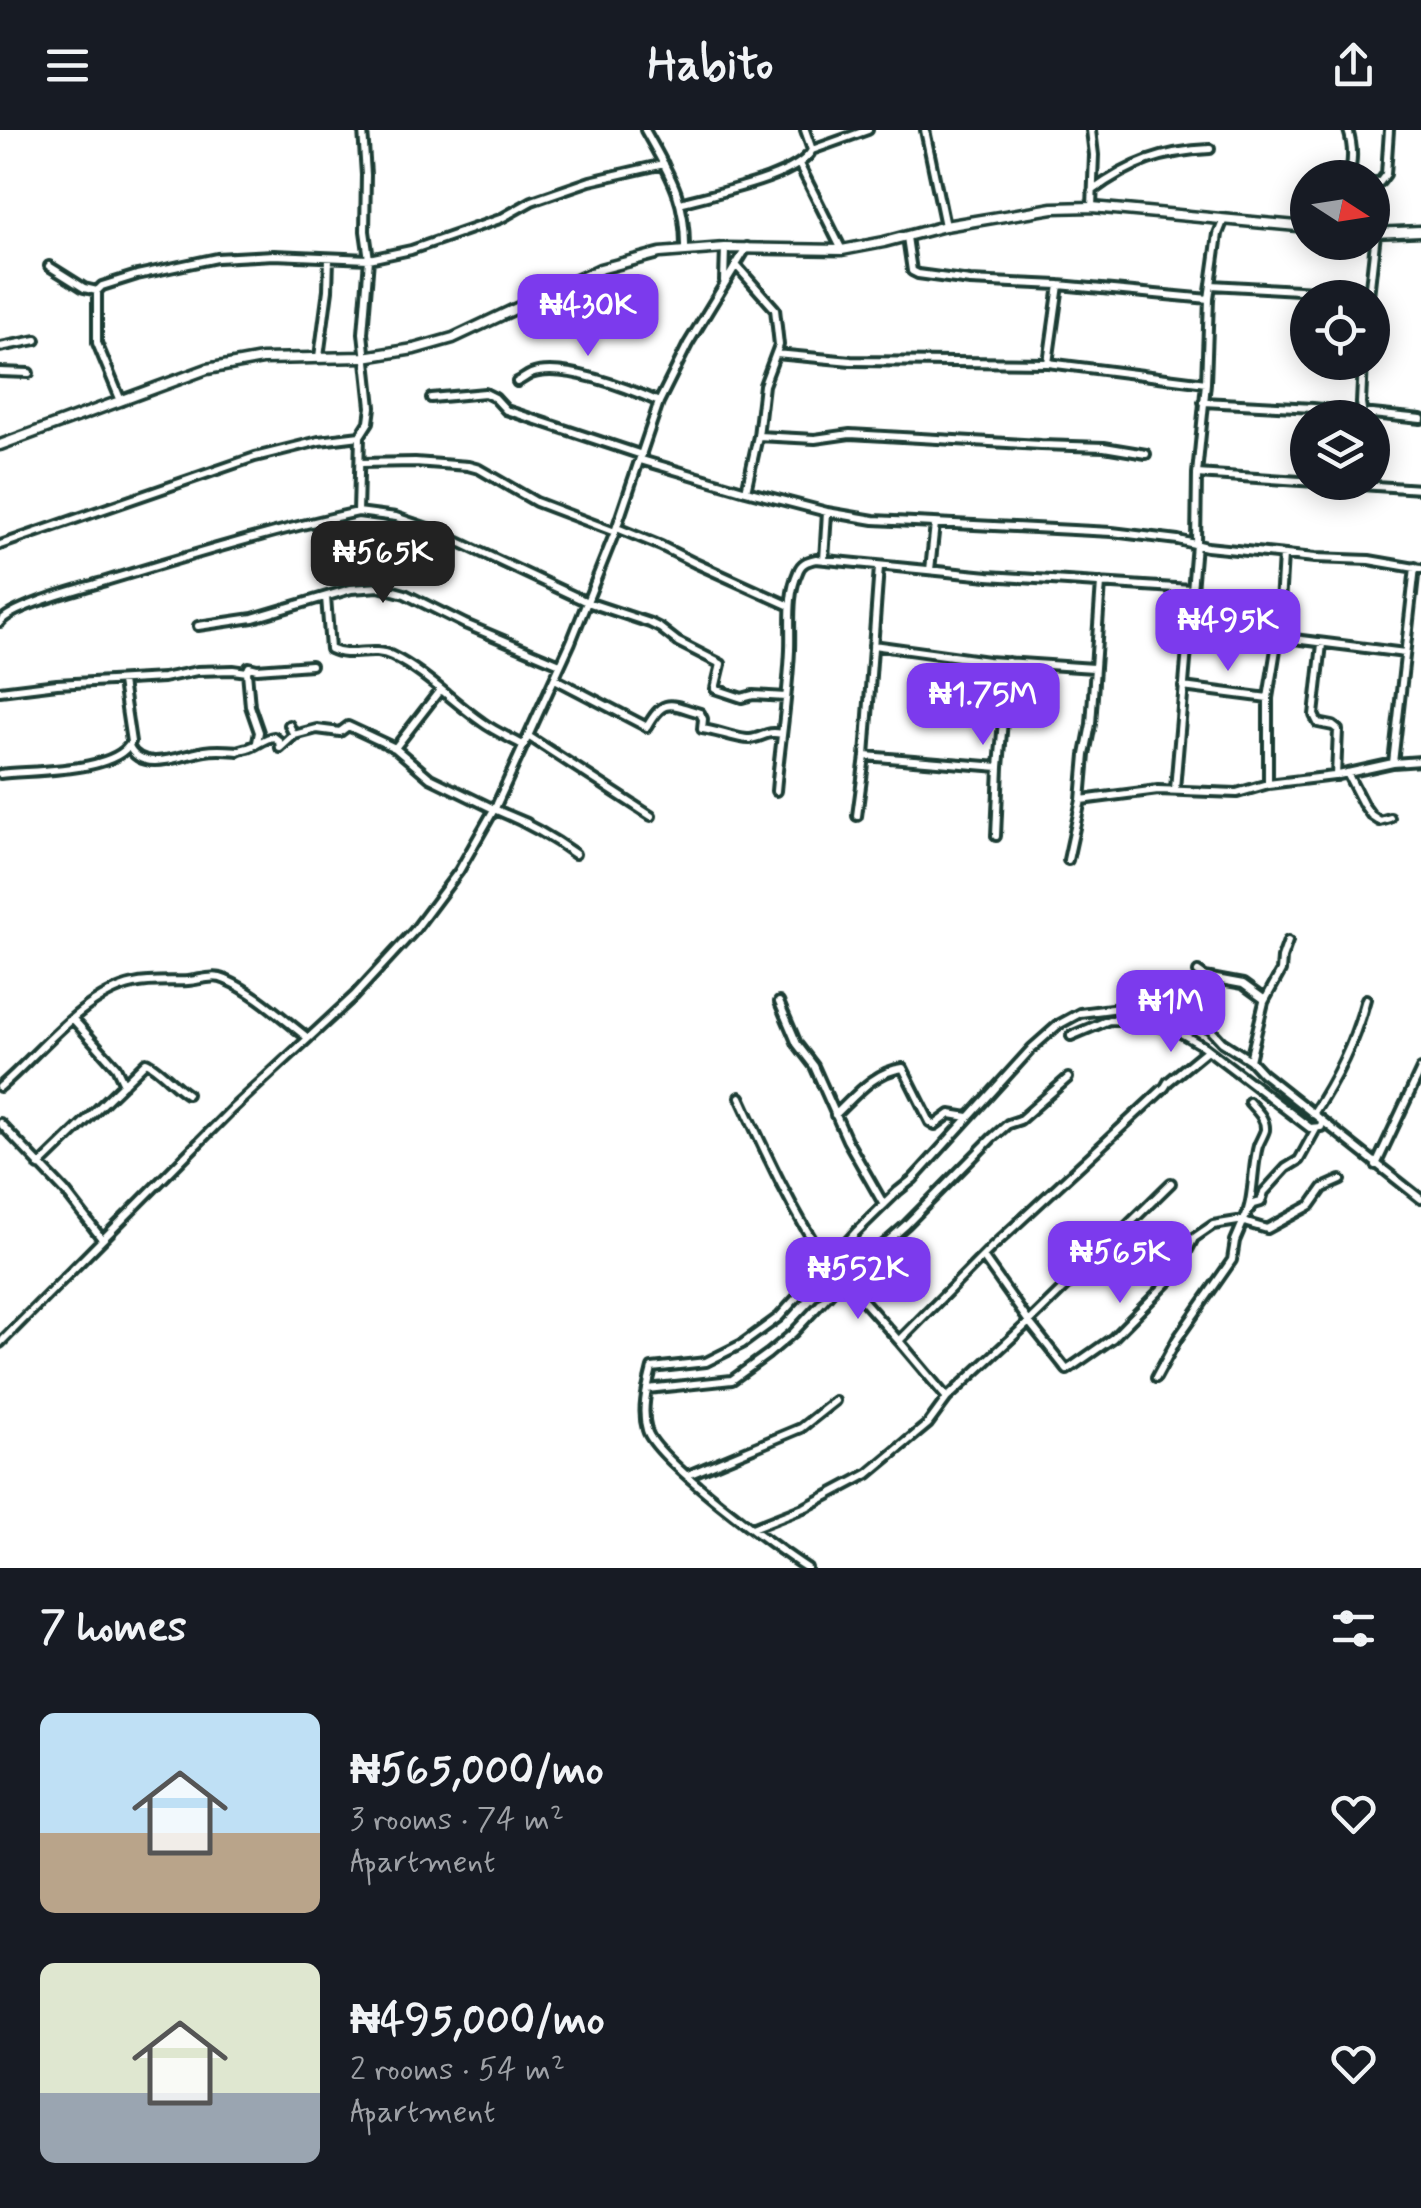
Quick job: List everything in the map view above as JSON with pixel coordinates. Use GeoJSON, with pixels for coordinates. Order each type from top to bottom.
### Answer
{"type":"FeatureCollection","features":[{"type":"Feature","properties":{"kind":"street"},"geometry":{"type":"LineString","coordinates":[[358,512],[360,436],[371,414],[364,357],[369,259],[363,130]]}},
{"type":"Feature","properties":{"kind":"street"},"geometry":{"type":"LineString","coordinates":[[646,130],[672,177],[680,203],[684,251]]}},
{"type":"Feature","properties":{"kind":"street"},"geometry":{"type":"LineString","coordinates":[[805,130],[812,150]]}},
{"type":"Feature","properties":{"kind":"street"},"geometry":{"type":"LineString","coordinates":[[680,203],[759,181],[799,164],[812,150],[868,130]]}},
{"type":"Feature","properties":{"kind":"street"},"geometry":{"type":"LineString","coordinates":[[925,130],[945,226]]}},
{"type":"Feature","properties":{"kind":"street"},"geometry":{"type":"LineString","coordinates":[[1092,130],[1092,207]]}},
{"type":"Feature","properties":{"kind":"street"},"geometry":{"type":"LineString","coordinates":[[1348,130],[1351,160]]}},
{"type":"Feature","properties":{"kind":"street"},"geometry":{"type":"LineString","coordinates":[[1387,160],[1389,130]]}},
{"type":"Feature","properties":{"kind":"street"},"geometry":{"type":"LineString","coordinates":[[1092,191],[1152,157],[1210,148]]}},
{"type":"Feature","properties":{"kind":"street"},"geometry":{"type":"LineString","coordinates":[[96,291],[137,275],[216,258],[274,255],[369,259],[412,250],[500,219],[532,201],[664,164]]}},
{"type":"Feature","properties":{"kind":"street"},"geometry":{"type":"LineString","coordinates":[[799,164],[842,250]]}},
{"type":"Feature","properties":{"kind":"street"},"geometry":{"type":"LineString","coordinates":[[0,445],[208,369],[262,359],[364,357],[453,338],[570,282],[615,264],[660,253],[747,247],[842,250],[945,226],[1054,208],[1092,207],[1290,225]]}},
{"type":"Feature","properties":{"kind":"street"},"geometry":{"type":"LineString","coordinates":[[1175,790],[1196,544],[1209,299],[1224,218]]}},
{"type":"Feature","properties":{"kind":"street"},"geometry":{"type":"LineString","coordinates":[[1390,232],[1421,231]]}},
{"type":"Feature","properties":{"kind":"street"},"geometry":{"type":"LineString","coordinates":[[907,237],[914,273],[1209,299]]}},
{"type":"Feature","properties":{"kind":"street"},"geometry":{"type":"LineString","coordinates":[[0,1342],[232,1109],[390,960],[459,872],[494,809],[555,679],[616,530],[659,402],[688,344],[747,247]]}},
{"type":"Feature","properties":{"kind":"street"},"geometry":{"type":"LineString","coordinates":[[724,282],[725,248]]}},
{"type":"Feature","properties":{"kind":"street"},"geometry":{"type":"LineString","coordinates":[[319,357],[329,259]]}},
{"type":"Feature","properties":{"kind":"street"},"geometry":{"type":"LineString","coordinates":[[49,266],[96,291]]}},
{"type":"Feature","properties":{"kind":"street"},"geometry":{"type":"LineString","coordinates":[[736,266],[776,311],[779,345],[764,385],[746,491]]}},
{"type":"Feature","properties":{"kind":"street"},"geometry":{"type":"LineString","coordinates":[[1048,364],[1059,285]]}},
{"type":"Feature","properties":{"kind":"street"},"geometry":{"type":"LineString","coordinates":[[1211,285],[1290,289]]}},
{"type":"Feature","properties":{"kind":"street"},"geometry":{"type":"LineString","coordinates":[[96,291],[97,343],[121,401]]}},
{"type":"Feature","properties":{"kind":"street"},"geometry":{"type":"LineString","coordinates":[[0,346],[36,340]]}},
{"type":"Feature","properties":{"kind":"street"},"geometry":{"type":"LineString","coordinates":[[776,354],[852,362],[1048,364],[1206,383]]}},
{"type":"Feature","properties":{"kind":"street"},"geometry":{"type":"LineString","coordinates":[[0,372],[29,373]]}},
{"type":"Feature","properties":{"kind":"street"},"geometry":{"type":"LineString","coordinates":[[517,382],[532,374],[563,372],[616,384],[659,402]]}},
{"type":"Feature","properties":{"kind":"street"},"geometry":{"type":"LineString","coordinates":[[431,398],[484,393],[506,410],[641,458],[827,512],[874,520],[1112,532],[1207,547],[1369,560],[1418,568],[1393,763]]}},
{"type":"Feature","properties":{"kind":"street"},"geometry":{"type":"LineString","coordinates":[[1203,402],[1290,407]]}},
{"type":"Feature","properties":{"kind":"street"},"geometry":{"type":"LineString","coordinates":[[1390,417],[1421,419]]}},
{"type":"Feature","properties":{"kind":"street"},"geometry":{"type":"LineString","coordinates":[[758,436],[815,439],[850,434],[1104,446],[1146,454]]}},
{"type":"Feature","properties":{"kind":"street"},"geometry":{"type":"LineString","coordinates":[[0,545],[255,458],[318,441],[360,436]]}},
{"type":"Feature","properties":{"kind":"street"},"geometry":{"type":"LineString","coordinates":[[360,464],[416,462],[479,469],[536,502],[661,546],[790,606]]}},
{"type":"Feature","properties":{"kind":"street"},"geometry":{"type":"LineString","coordinates":[[1197,474],[1290,480]]}},
{"type":"Feature","properties":{"kind":"street"},"geometry":{"type":"LineString","coordinates":[[1390,487],[1421,489]]}},
{"type":"Feature","properties":{"kind":"street"},"geometry":{"type":"LineString","coordinates":[[0,622],[9,614],[153,565],[274,530],[358,512],[396,517],[431,529],[587,602],[660,628],[721,664],[715,689],[742,698],[786,697]]}},
{"type":"Feature","properties":{"kind":"street"},"geometry":{"type":"LineString","coordinates":[[824,560],[827,512]]}},
{"type":"Feature","properties":{"kind":"street"},"geometry":{"type":"LineString","coordinates":[[930,570],[935,524]]}},
{"type":"Feature","properties":{"kind":"street"},"geometry":{"type":"LineString","coordinates":[[1268,784],[1268,698],[1278,637],[1283,555]]}},
{"type":"Feature","properties":{"kind":"street"},"geometry":{"type":"LineString","coordinates":[[776,791],[790,650],[790,606],[799,568],[809,561],[1191,588]]}},
{"type":"Feature","properties":{"kind":"street"},"geometry":{"type":"LineString","coordinates":[[856,816],[865,756],[879,567]]}},
{"type":"Feature","properties":{"kind":"street"},"geometry":{"type":"LineString","coordinates":[[1068,860],[1092,724],[1101,584]]}},
{"type":"Feature","properties":{"kind":"street"},"geometry":{"type":"LineString","coordinates":[[198,626],[253,618],[369,586],[392,589],[560,664]]}},
{"type":"Feature","properties":{"kind":"street"},"geometry":{"type":"LineString","coordinates":[[326,597],[330,649],[344,654],[374,651],[390,655],[485,725],[524,745]]}},
{"type":"Feature","properties":{"kind":"street"},"geometry":{"type":"LineString","coordinates":[[1278,637],[1405,653]]}},
{"type":"Feature","properties":{"kind":"street"},"geometry":{"type":"LineString","coordinates":[[1322,644],[1314,715],[1318,724],[1338,730],[1336,776]]}},
{"type":"Feature","properties":{"kind":"street"},"geometry":{"type":"LineString","coordinates":[[872,645],[1094,668]]}},
{"type":"Feature","properties":{"kind":"street"},"geometry":{"type":"LineString","coordinates":[[996,836],[1008,662]]}},
{"type":"Feature","properties":{"kind":"street"},"geometry":{"type":"LineString","coordinates":[[257,742],[250,706],[249,668],[312,665]]}},
{"type":"Feature","properties":{"kind":"street"},"geometry":{"type":"LineString","coordinates":[[0,691],[163,678],[197,671],[247,672]]}},
{"type":"Feature","properties":{"kind":"street"},"geometry":{"type":"LineString","coordinates":[[555,679],[647,727],[658,708],[665,705],[700,713],[704,719],[702,729],[746,740],[774,732],[781,734]]}},
{"type":"Feature","properties":{"kind":"street"},"geometry":{"type":"LineString","coordinates":[[122,682],[129,746],[141,760],[156,762],[222,748],[238,751],[274,736],[280,748],[294,735],[317,729],[340,732],[348,726],[395,748],[430,778],[527,823],[575,854]]}},
{"type":"Feature","properties":{"kind":"street"},"geometry":{"type":"LineString","coordinates":[[1183,688],[1268,698]]}},
{"type":"Feature","properties":{"kind":"street"},"geometry":{"type":"LineString","coordinates":[[395,748],[440,690]]}},
{"type":"Feature","properties":{"kind":"street"},"geometry":{"type":"LineString","coordinates":[[289,725],[294,735]]}},
{"type":"Feature","properties":{"kind":"street"},"geometry":{"type":"LineString","coordinates":[[528,736],[651,816]]}},
{"type":"Feature","properties":{"kind":"street"},"geometry":{"type":"LineString","coordinates":[[0,774],[92,764],[129,746]]}},
{"type":"Feature","properties":{"kind":"street"},"geometry":{"type":"LineString","coordinates":[[865,756],[999,767]]}},
{"type":"Feature","properties":{"kind":"street"},"geometry":{"type":"LineString","coordinates":[[1081,800],[1175,790],[1228,794],[1268,784],[1421,761]]}},
{"type":"Feature","properties":{"kind":"street"},"geometry":{"type":"LineString","coordinates":[[1347,773],[1371,814],[1380,821],[1390,818]]}},
{"type":"Feature","properties":{"kind":"street"},"geometry":{"type":"LineString","coordinates":[[1250,1060],[1265,1000],[1281,971],[1288,940]]}},
{"type":"Feature","properties":{"kind":"street"},"geometry":{"type":"LineString","coordinates":[[1198,972],[1204,977],[1243,984],[1265,1000]]}},
{"type":"Feature","properties":{"kind":"street"},"geometry":{"type":"LineString","coordinates":[[0,1087],[86,1006],[134,984],[215,976],[256,998],[308,1038]]}},
{"type":"Feature","properties":{"kind":"street"},"geometry":{"type":"LineString","coordinates":[[1313,1114],[1353,1042],[1366,999]]}},
{"type":"Feature","properties":{"kind":"street"},"geometry":{"type":"LineString","coordinates":[[778,1002],[884,1205]]}},
{"type":"Feature","properties":{"kind":"street"},"geometry":{"type":"LineString","coordinates":[[807,1568],[662,1454],[646,1430],[652,1368],[706,1362],[742,1344],[778,1317],[913,1179],[1032,1048],[1074,1015],[1118,1007],[1149,1009],[1209,1028],[1421,1199]]}},
{"type":"Feature","properties":{"kind":"street"},"geometry":{"type":"LineString","coordinates":[[74,1019],[116,1067],[124,1084]]}},
{"type":"Feature","properties":{"kind":"street"},"geometry":{"type":"LineString","coordinates":[[1071,1036],[1109,1020],[1145,1022],[1179,1032],[1310,1128],[1321,1127],[1322,1121]]}},
{"type":"Feature","properties":{"kind":"street"},"geometry":{"type":"LineString","coordinates":[[899,1340],[982,1256],[1176,1074],[1207,1050]]}},
{"type":"Feature","properties":{"kind":"street"},"geometry":{"type":"LineString","coordinates":[[39,1166],[146,1062],[187,1094]]}},
{"type":"Feature","properties":{"kind":"street"},"geometry":{"type":"LineString","coordinates":[[835,1114],[874,1079],[889,1070],[904,1068],[930,1122],[936,1125],[950,1114],[969,1117]]}},
{"type":"Feature","properties":{"kind":"street"},"geometry":{"type":"LineString","coordinates":[[1376,1165],[1421,1069]]}},
{"type":"Feature","properties":{"kind":"street"},"geometry":{"type":"LineString","coordinates":[[647,1390],[732,1380],[768,1354],[992,1138],[1008,1124],[1020,1120],[1068,1078]]}},
{"type":"Feature","properties":{"kind":"street"},"geometry":{"type":"LineString","coordinates":[[740,1097],[784,1192],[827,1263]]}},
{"type":"Feature","properties":{"kind":"street"},"geometry":{"type":"LineString","coordinates":[[1249,1102],[1262,1117],[1265,1131],[1258,1146],[1250,1209]]}},
{"type":"Feature","properties":{"kind":"street"},"geometry":{"type":"LineString","coordinates":[[0,1123],[65,1191],[102,1239]]}},
{"type":"Feature","properties":{"kind":"street"},"geometry":{"type":"LineString","coordinates":[[1156,1378],[1177,1339],[1232,1260],[1235,1241],[1250,1209],[1261,1202],[1264,1192],[1286,1168],[1300,1160],[1316,1128]]}},
{"type":"Feature","properties":{"kind":"street"},"geometry":{"type":"LineString","coordinates":[[982,1256],[1066,1370],[1113,1338],[1175,1275],[1194,1238],[1214,1225],[1244,1220],[1266,1229],[1311,1206],[1322,1188],[1342,1180]]}},
{"type":"Feature","properties":{"kind":"street"},"geometry":{"type":"LineString","coordinates":[[752,1528],[868,1474],[928,1424],[946,1398],[1170,1183]]}},
{"type":"Feature","properties":{"kind":"street"},"geometry":{"type":"LineString","coordinates":[[844,1279],[946,1398]]}},
{"type":"Feature","properties":{"kind":"street"},"geometry":{"type":"LineString","coordinates":[[687,1475],[801,1428],[835,1401]]}}]}
